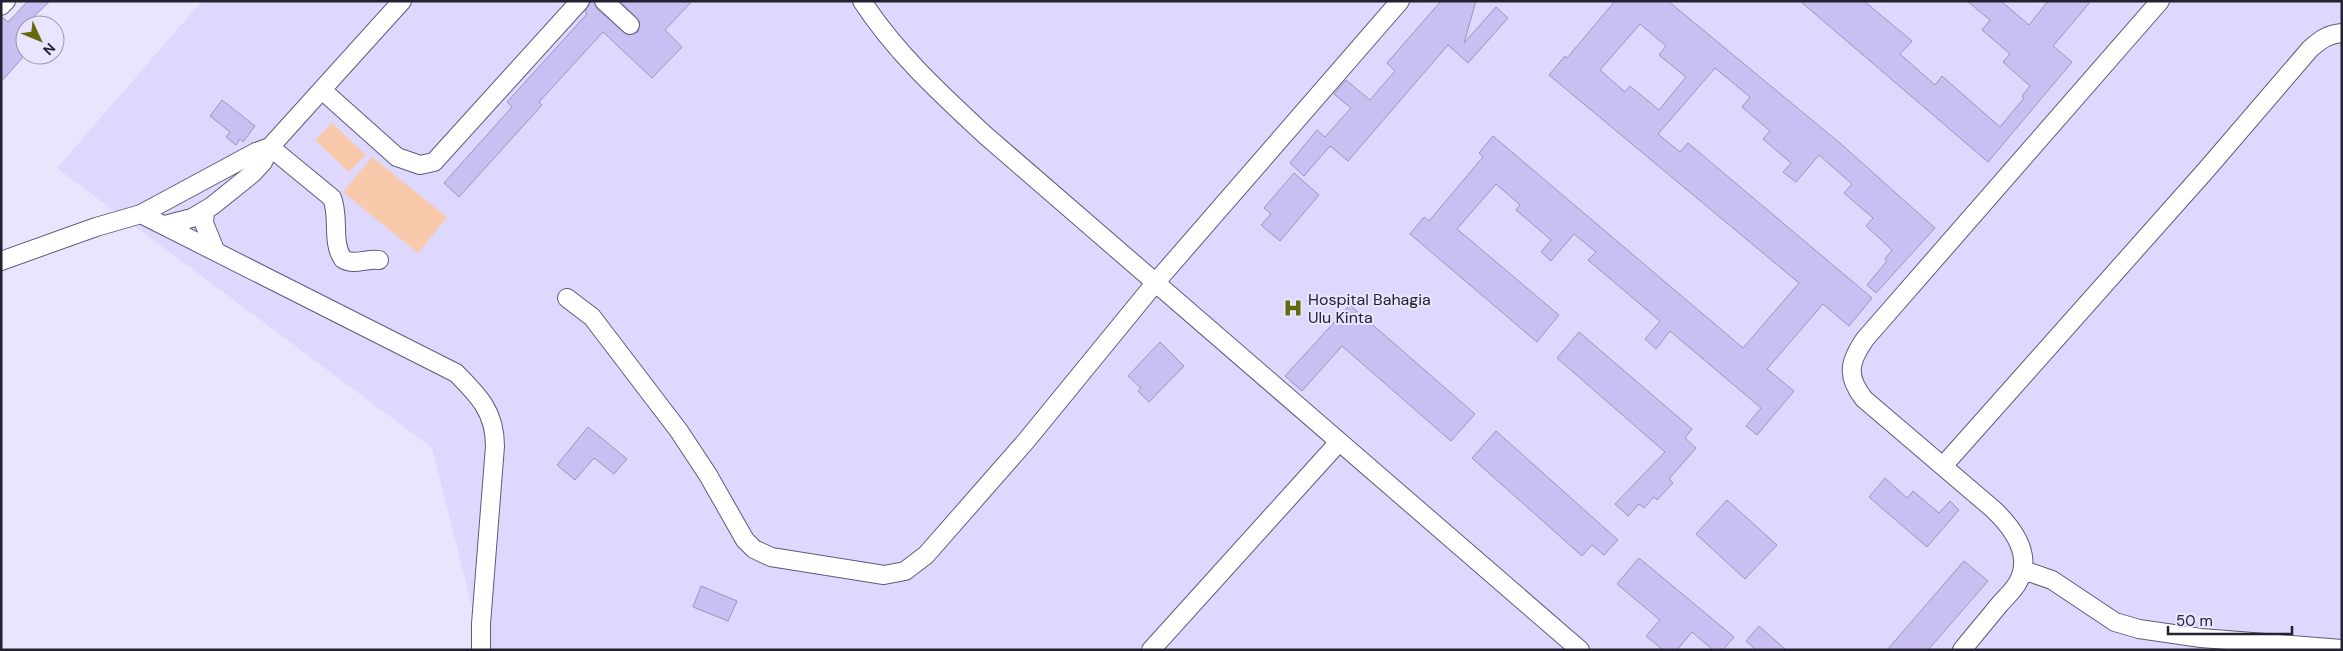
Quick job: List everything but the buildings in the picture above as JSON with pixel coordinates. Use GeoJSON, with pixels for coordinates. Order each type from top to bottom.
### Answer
{"type":"FeatureCollection","features":[{"type":"Feature","properties":{"kind":"street"},"geometry":{"type":"LineString","coordinates":[[1,6],[6,1]]}},
{"type":"Feature","properties":{"kind":"street"},"geometry":{"type":"LineString","coordinates":[[165,225],[192,218],[205,211],[253,173],[263,162],[270,147],[402,1]]}},
{"type":"Feature","properties":{"kind":"street"},"geometry":{"type":"LineString","coordinates":[[322,90],[397,157],[420,165],[434,162],[580,1]]}},
{"type":"Feature","properties":{"kind":"street"},"geometry":{"type":"LineString","coordinates":[[604,1],[630,25]]}},
{"type":"Feature","properties":{"kind":"street"},"geometry":{"type":"LineString","coordinates":[[862,1],[883,32],[924,78],[984,135],[1580,650]]}},
{"type":"Feature","properties":{"kind":"street"},"geometry":{"type":"LineString","coordinates":[[567,298],[592,317],[673,423],[708,475],[745,540],[754,549],[771,557],[884,575],[905,571],[926,554],[1026,441],[1156,282],[1400,1]]}},
{"type":"Feature","properties":{"kind":"street"},"geometry":{"type":"LineString","coordinates":[[1962,650],[2017,584],[2023,570],[2023,555],[2018,540],[2009,525],[1943,466],[1874,409],[1856,389],[1851,376],[1851,365],[1856,352],[2160,1]]}},
{"type":"Feature","properties":{"kind":"street"},"geometry":{"type":"LineString","coordinates":[[1943,466],[2208,168],[2310,49],[2320,40],[2333,34],[2342,33]]}},
{"type":"Feature","properties":{"kind":"street"},"geometry":{"type":"LineString","coordinates":[[1,261],[96,227],[141,214],[256,152],[270,147]]}},
{"type":"Feature","properties":{"kind":"street"},"geometry":{"type":"LineString","coordinates":[[270,147],[332,198],[336,206],[338,248],[343,259],[353,262],[370,258],[379,260]]}},
{"type":"Feature","properties":{"kind":"street"},"geometry":{"type":"LineString","coordinates":[[205,211],[204,223],[215,250]]}},
{"type":"Feature","properties":{"kind":"street"},"geometry":{"type":"LineString","coordinates":[[141,214],[451,371],[470,386],[482,402],[495,427],[496,446],[481,624],[481,650]]}},
{"type":"Feature","properties":{"kind":"street"},"geometry":{"type":"LineString","coordinates":[[1151,650],[1339,442]]}},
{"type":"Feature","properties":{"kind":"street"},"geometry":{"type":"LineString","coordinates":[[2023,570],[2052,580],[2115,622],[2139,629],[2193,637],[2342,649]]}},
{"type":"Feature","properties":{"kind":"shaded area","name":"Hospital Bahagia Ulu Kinta"},"geometry":{"type":"Polygon","coordinates":[[[202,1],[2342,1],[2342,650],[483,650],[432,448],[57,168],[202,1]]]}},
{"type":"Feature","properties":{"kind":"shaded area"},"geometry":{"type":"Polygon","coordinates":[[[332,123],[366,155],[349,172],[315,140],[332,123]]]}},
{"type":"Feature","properties":{"kind":"shaded area"},"geometry":{"type":"Polygon","coordinates":[[[372,157],[447,217],[418,253],[343,192],[372,157]]]}},
{"type":"Feature","properties":{"kind":"place","name":"Hospital Bahagia Ulu Kinta"},"geometry":{"type":"Point","coordinates":[1293,308]}}]}
